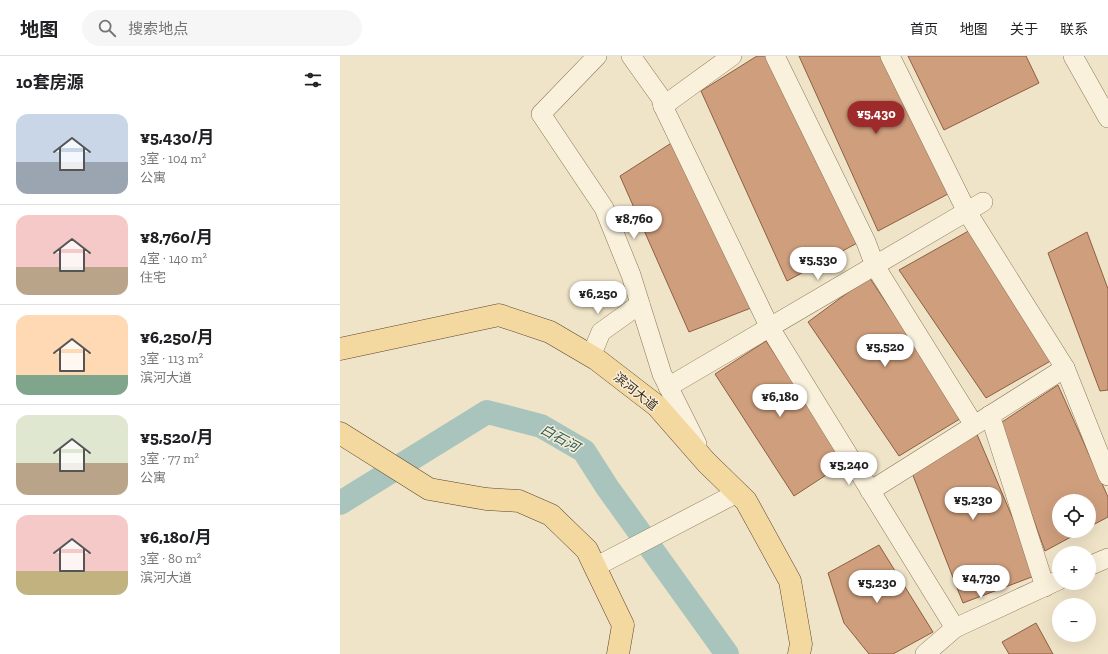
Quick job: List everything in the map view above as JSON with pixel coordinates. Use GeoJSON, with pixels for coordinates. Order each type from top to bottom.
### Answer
{"type":"FeatureCollection","features":[{"type":"Feature","properties":{"kind":"main road","name":"滨河大道"},"geometry":{"type":"LineString","coordinates":[[340,348],[499,315],[550,332],[591,356],[657,406],[706,462],[728,497],[746,501],[790,581],[801,644],[799,654]]}},
{"type":"Feature","properties":{"kind":"main road"},"geometry":{"type":"LineString","coordinates":[[340,433],[429,489],[486,499],[519,501],[551,515],[587,550],[603,562],[623,624],[618,654]]}},
{"type":"Feature","properties":{"kind":"street"},"geometry":{"type":"LineString","coordinates":[[597,56],[541,114],[604,208],[631,275],[662,374],[706,462]]}},
{"type":"Feature","properties":{"kind":"street"},"geometry":{"type":"LineString","coordinates":[[631,56],[661,98],[663,106],[770,328],[955,628]]}},
{"type":"Feature","properties":{"kind":"street"},"geometry":{"type":"LineString","coordinates":[[663,106],[732,56]]}},
{"type":"Feature","properties":{"kind":"street"},"geometry":{"type":"LineString","coordinates":[[775,56],[866,242],[875,266],[982,420],[1052,583],[955,628],[925,654]]}},
{"type":"Feature","properties":{"kind":"street"},"geometry":{"type":"LineString","coordinates":[[890,56],[967,212],[1065,368],[1108,476]]}},
{"type":"Feature","properties":{"kind":"street"},"geometry":{"type":"LineString","coordinates":[[1073,56],[1108,118]]}},
{"type":"Feature","properties":{"kind":"street"},"geometry":{"type":"LineString","coordinates":[[668,387],[983,202]]}},
{"type":"Feature","properties":{"kind":"street"},"geometry":{"type":"LineString","coordinates":[[591,356],[602,332],[640,304]]}},
{"type":"Feature","properties":{"kind":"street"},"geometry":{"type":"LineString","coordinates":[[870,491],[1065,368]]}},
{"type":"Feature","properties":{"kind":"street"},"geometry":{"type":"LineString","coordinates":[[603,562],[728,497]]}},
{"type":"Feature","properties":{"kind":"street"},"geometry":{"type":"LineString","coordinates":[[1096,563],[1108,558]]}},
{"type":"Feature","properties":{"kind":"building"},"geometry":{"type":"Polygon","coordinates":[[[757,56],[768,56],[859,242],[787,281],[701,91],[757,56]]]}},
{"type":"Feature","properties":{"kind":"building"},"geometry":{"type":"Polygon","coordinates":[[[799,56],[883,56],[948,194],[878,231],[799,56]]]}},
{"type":"Feature","properties":{"kind":"building"},"geometry":{"type":"Polygon","coordinates":[[[908,56],[1026,56],[1039,83],[944,130],[908,56]]]}},
{"type":"Feature","properties":{"kind":"building"},"geometry":{"type":"Polygon","coordinates":[[[676,140],[751,308],[689,332],[620,176],[676,140]]]}},
{"type":"Feature","properties":{"kind":"building"},"geometry":{"type":"Polygon","coordinates":[[[972,229],[1054,359],[986,398],[899,270],[972,229]]]}},
{"type":"Feature","properties":{"kind":"building"},"geometry":{"type":"Polygon","coordinates":[[[1087,232],[1108,289],[1108,390],[1100,391],[1048,253],[1087,232]]]}},
{"type":"Feature","properties":{"kind":"building"},"geometry":{"type":"Polygon","coordinates":[[[869,277],[963,417],[899,456],[808,322],[869,277]]]}},
{"type":"Feature","properties":{"kind":"building"},"geometry":{"type":"Polygon","coordinates":[[[766,341],[846,462],[794,496],[715,374],[766,341]]]}},
{"type":"Feature","properties":{"kind":"building"},"geometry":{"type":"Polygon","coordinates":[[[1058,385],[1108,497],[1108,517],[1096,523],[1096,494],[1052,494],[1052,538],[1069,538],[1045,551],[999,424],[1058,385]]]}},
{"type":"Feature","properties":{"kind":"building"},"geometry":{"type":"Polygon","coordinates":[[[976,432],[1037,575],[963,603],[912,473],[976,432]]]}},
{"type":"Feature","properties":{"kind":"building"},"geometry":{"type":"Polygon","coordinates":[[[879,545],[933,632],[893,654],[869,654],[844,623],[828,573],[879,545]]]}},
{"type":"Feature","properties":{"kind":"building"},"geometry":{"type":"Polygon","coordinates":[[[1036,623],[1053,654],[1009,654],[1002,642],[1036,623]]]}},
{"type":"Feature","properties":{"kind":"waterway","name":"白石河"},"geometry":{"type":"LineString","coordinates":[[340,503],[487,412],[541,426],[584,451],[607,487],[727,654]]}}]}
